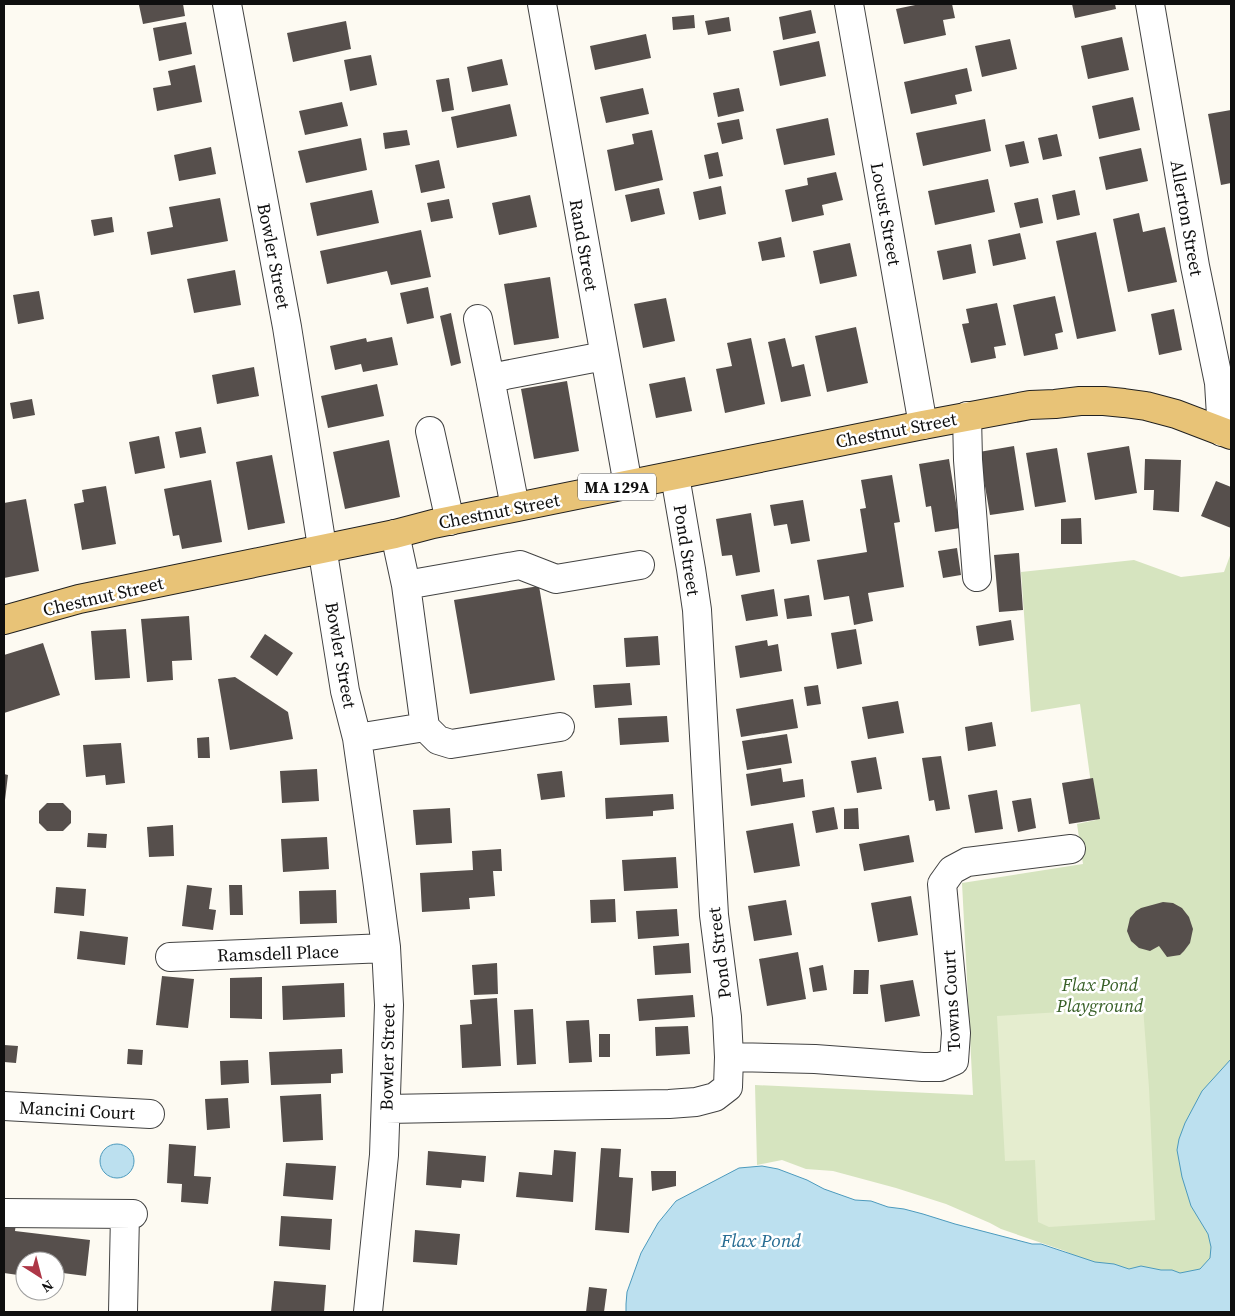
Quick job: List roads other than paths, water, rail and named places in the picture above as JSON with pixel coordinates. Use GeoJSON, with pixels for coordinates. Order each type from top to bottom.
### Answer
{"type":"FeatureCollection","features":[{"type":"Feature","properties":{"kind":"main road","name":"Chestnut Street"},"geometry":{"type":"LineString","coordinates":[[4,620],[79,599],[395,534],[450,520],[1030,405],[1104,401],[1146,406],[1176,414],[1227,433]]}},
{"type":"Feature","properties":{"kind":"street","name":"Bowler Street"},"geometry":{"type":"LineString","coordinates":[[227,4],[287,327],[345,691],[357,738],[378,879],[386,948],[390,1005],[384,1155],[368,1312]]}},
{"type":"Feature","properties":{"kind":"street","name":"Rand Street"},"geometry":{"type":"LineString","coordinates":[[542,4],[628,485]]}},
{"type":"Feature","properties":{"kind":"street","name":"Locust Street"},"geometry":{"type":"LineString","coordinates":[[849,4],[923,425]]}},
{"type":"Feature","properties":{"kind":"street","name":"Allerton Street"},"geometry":{"type":"LineString","coordinates":[[1150,4],[1195,266],[1219,383],[1227,433]]}},
{"type":"Feature","properties":{"kind":"street"},"geometry":{"type":"LineString","coordinates":[[478,319],[515,507]]}},
{"type":"Feature","properties":{"kind":"street"},"geometry":{"type":"LineString","coordinates":[[490,378],[604,356]]}},
{"type":"Feature","properties":{"kind":"street"},"geometry":{"type":"LineString","coordinates":[[967,416],[968,460],[977,577]]}},
{"type":"Feature","properties":{"kind":"street"},"geometry":{"type":"LineString","coordinates":[[430,431],[450,520]]}},
{"type":"Feature","properties":{"kind":"street","name":"Pond Street"},"geometry":{"type":"LineString","coordinates":[[386,1109],[670,1104],[696,1102],[715,1097],[728,1086],[727,1017],[714,915],[697,610],[675,476]]}},
{"type":"Feature","properties":{"kind":"street"},"geometry":{"type":"LineString","coordinates":[[395,534],[406,584],[425,727],[438,740],[451,744],[560,727]]}},
{"type":"Feature","properties":{"kind":"street"},"geometry":{"type":"LineString","coordinates":[[406,584],[520,565],[556,579],[640,565]]}},
{"type":"Feature","properties":{"kind":"street"},"geometry":{"type":"LineString","coordinates":[[357,738],[425,727]]}},
{"type":"Feature","properties":{"kind":"street","name":"Towns Court"},"geometry":{"type":"LineString","coordinates":[[729,1057],[815,1059],[922,1067],[940,1067],[954,1060],[956,1033],[942,884],[952,870],[967,862],[1071,849]]}},
{"type":"Feature","properties":{"kind":"street","name":"Ramsdell Place"},"geometry":{"type":"LineString","coordinates":[[170,957],[386,948]]}},
{"type":"Feature","properties":{"kind":"street","name":"Mancini Court"},"geometry":{"type":"LineString","coordinates":[[4,1106],[150,1114]]}},
{"type":"Feature","properties":{"kind":"street"},"geometry":{"type":"LineString","coordinates":[[4,1213],[129,1214],[122,1312]]}},
{"type":"Feature","properties":{"kind":"water","name":"Flax Pond"},"geometry":{"type":"Polygon","coordinates":[[[1231,1059],[1231,1312],[626,1312],[627,1292],[641,1253],[658,1223],[676,1201],[739,1168],[762,1166],[778,1169],[855,1200],[871,1201],[1032,1244],[1041,1244],[1095,1262],[1114,1264],[1129,1269],[1141,1266],[1172,1270],[1180,1273],[1200,1269],[1210,1258],[1211,1247],[1208,1234],[1191,1206],[1182,1177],[1177,1150],[1185,1123],[1202,1091],[1231,1059]]]}},
{"type":"Feature","properties":{"kind":"water"},"geometry":{"type":"Polygon","coordinates":[[[117,1144],[124,1145],[129,1149],[133,1154],[133,1168],[129,1173],[124,1177],[117,1178],[110,1177],[105,1173],[101,1168],[100,1161],[101,1154],[105,1149],[110,1145],[117,1144]]]}},
{"type":"Feature","properties":{"kind":"park label","name":"Flax Pond Playground"},"geometry":{"type":"Point","coordinates":[1100,994]}}]}
